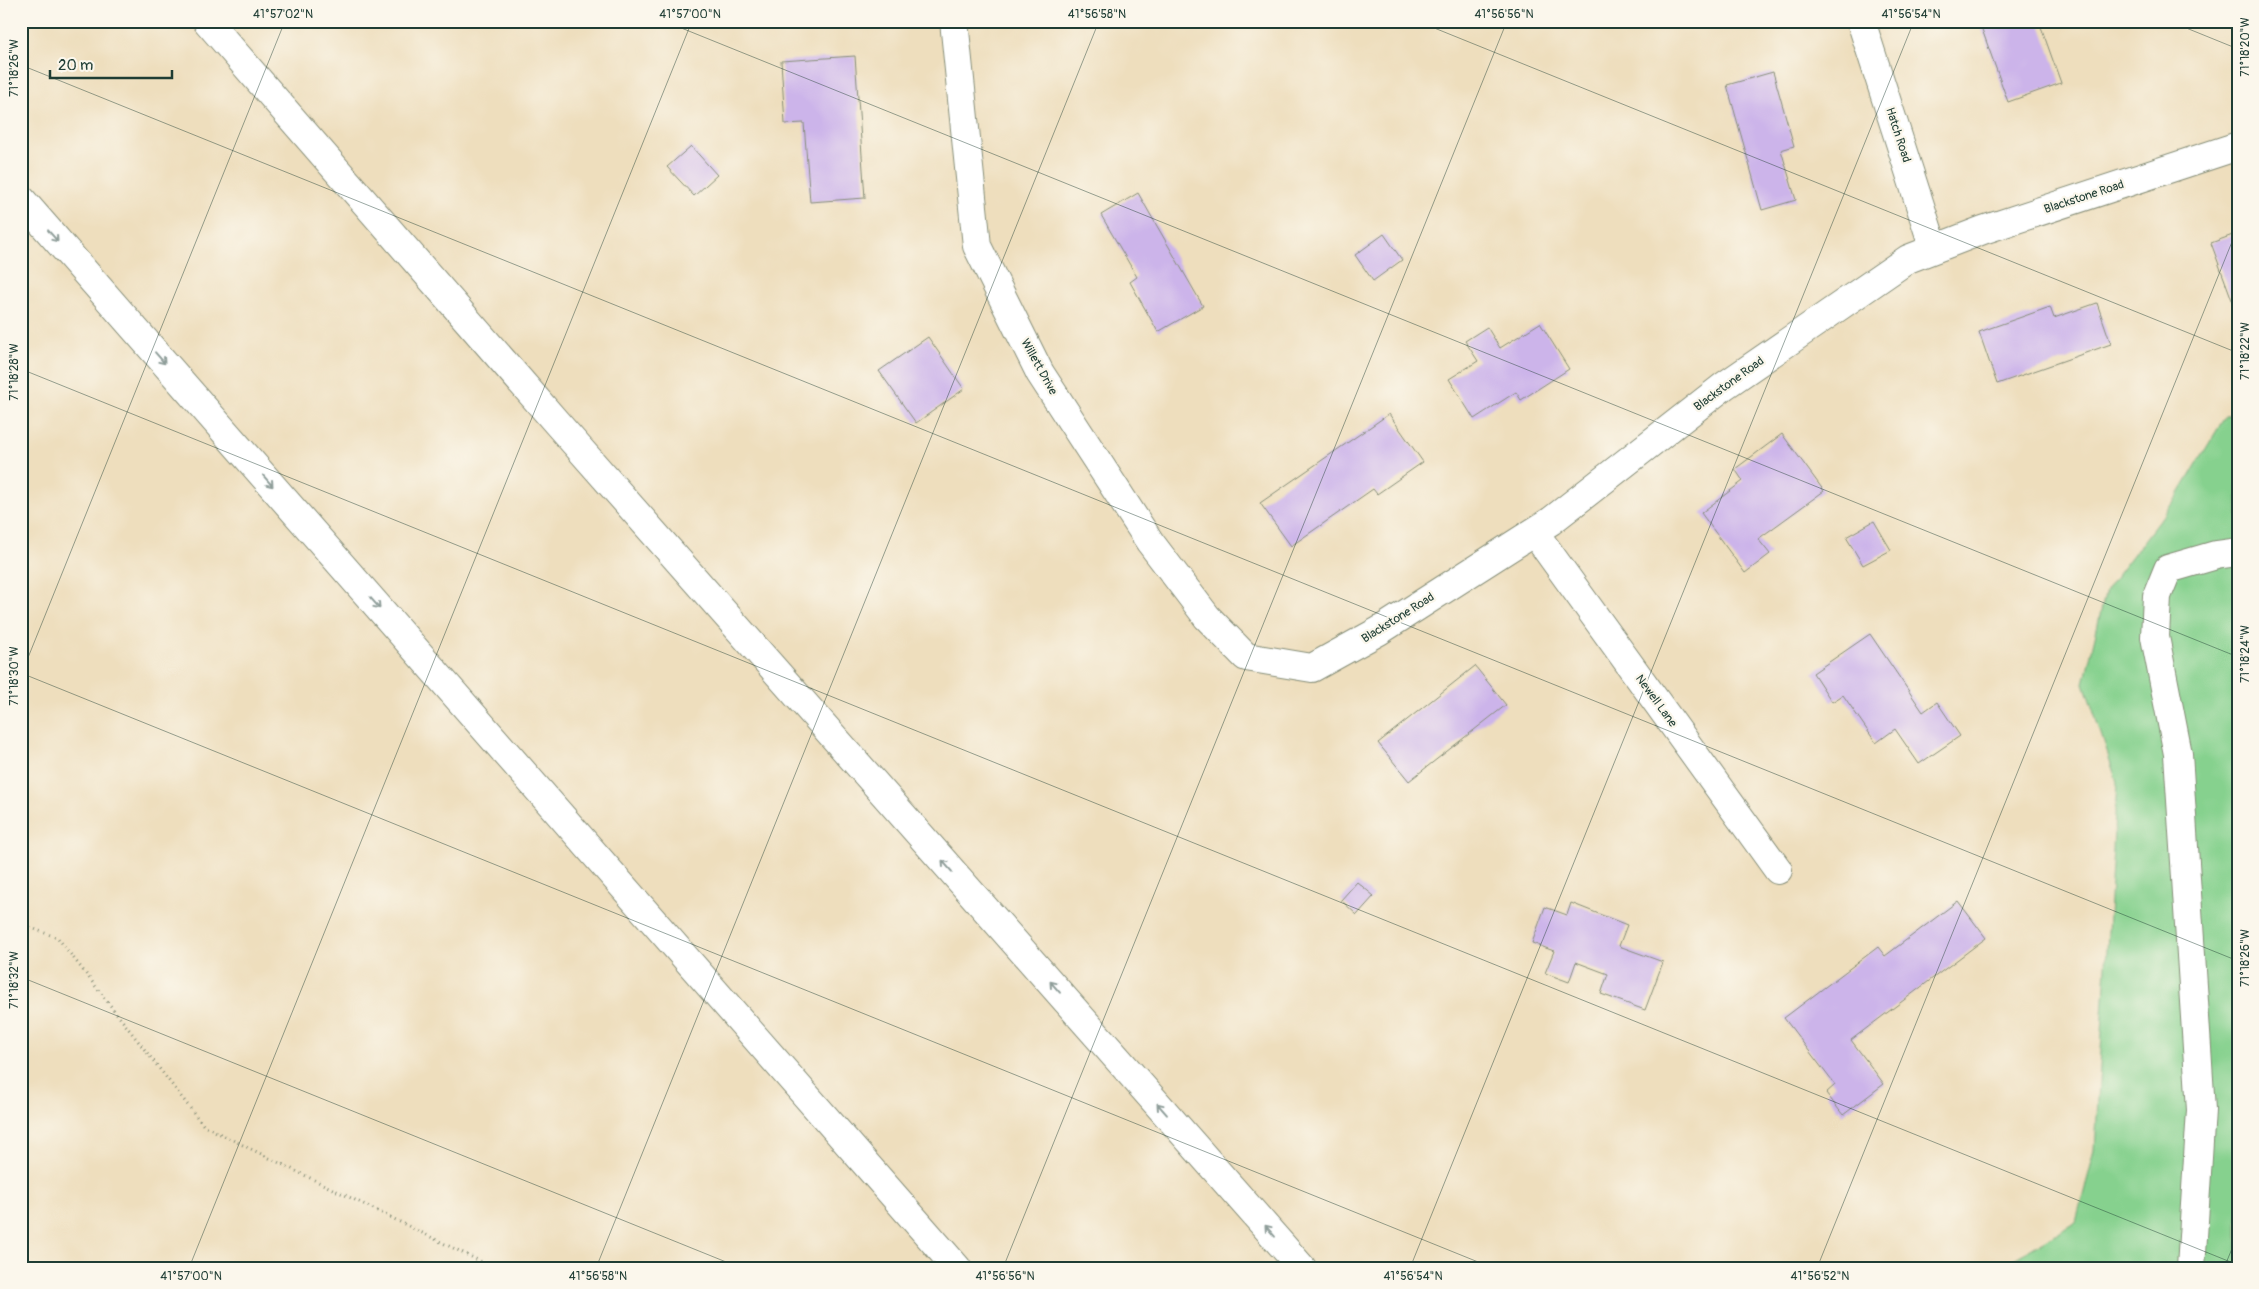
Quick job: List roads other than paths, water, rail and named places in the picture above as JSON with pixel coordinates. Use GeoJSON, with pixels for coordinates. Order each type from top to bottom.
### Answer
{"type":"FeatureCollection","features":[{"type":"Feature","properties":{"kind":"main road"},"geometry":{"type":"LineString","coordinates":[[208,21],[549,414],[1302,1268]]}},
{"type":"Feature","properties":{"kind":"main road","name":"Willett Drive"},"geometry":{"type":"LineString","coordinates":[[954,21],[977,246],[1040,373],[1150,542],[1206,617],[1246,657],[1251,658]]}},
{"type":"Feature","properties":{"kind":"main road","name":"Hatch Road"},"geometry":{"type":"LineString","coordinates":[[1861,21],[1934,249]]}},
{"type":"Feature","properties":{"kind":"main road","name":"Blackstone Road"},"geometry":{"type":"LineString","coordinates":[[1251,658],[1312,668],[1379,631],[1551,522],[1724,386],[1908,259],[1983,230],[2238,146]]}},
{"type":"Feature","properties":{"kind":"main road"},"geometry":{"type":"LineString","coordinates":[[21,199],[957,1268]]}},
{"type":"Feature","properties":{"kind":"main road","name":"Newell Lane"},"geometry":{"type":"LineString","coordinates":[[1534,532],[1778,870]]}},
{"type":"Feature","properties":{"kind":"main road"},"geometry":{"type":"LineString","coordinates":[[2191,1268],[2201,1110],[2178,754],[2155,637],[2157,596],[2168,569],[2216,555],[2238,552]]}}]}
